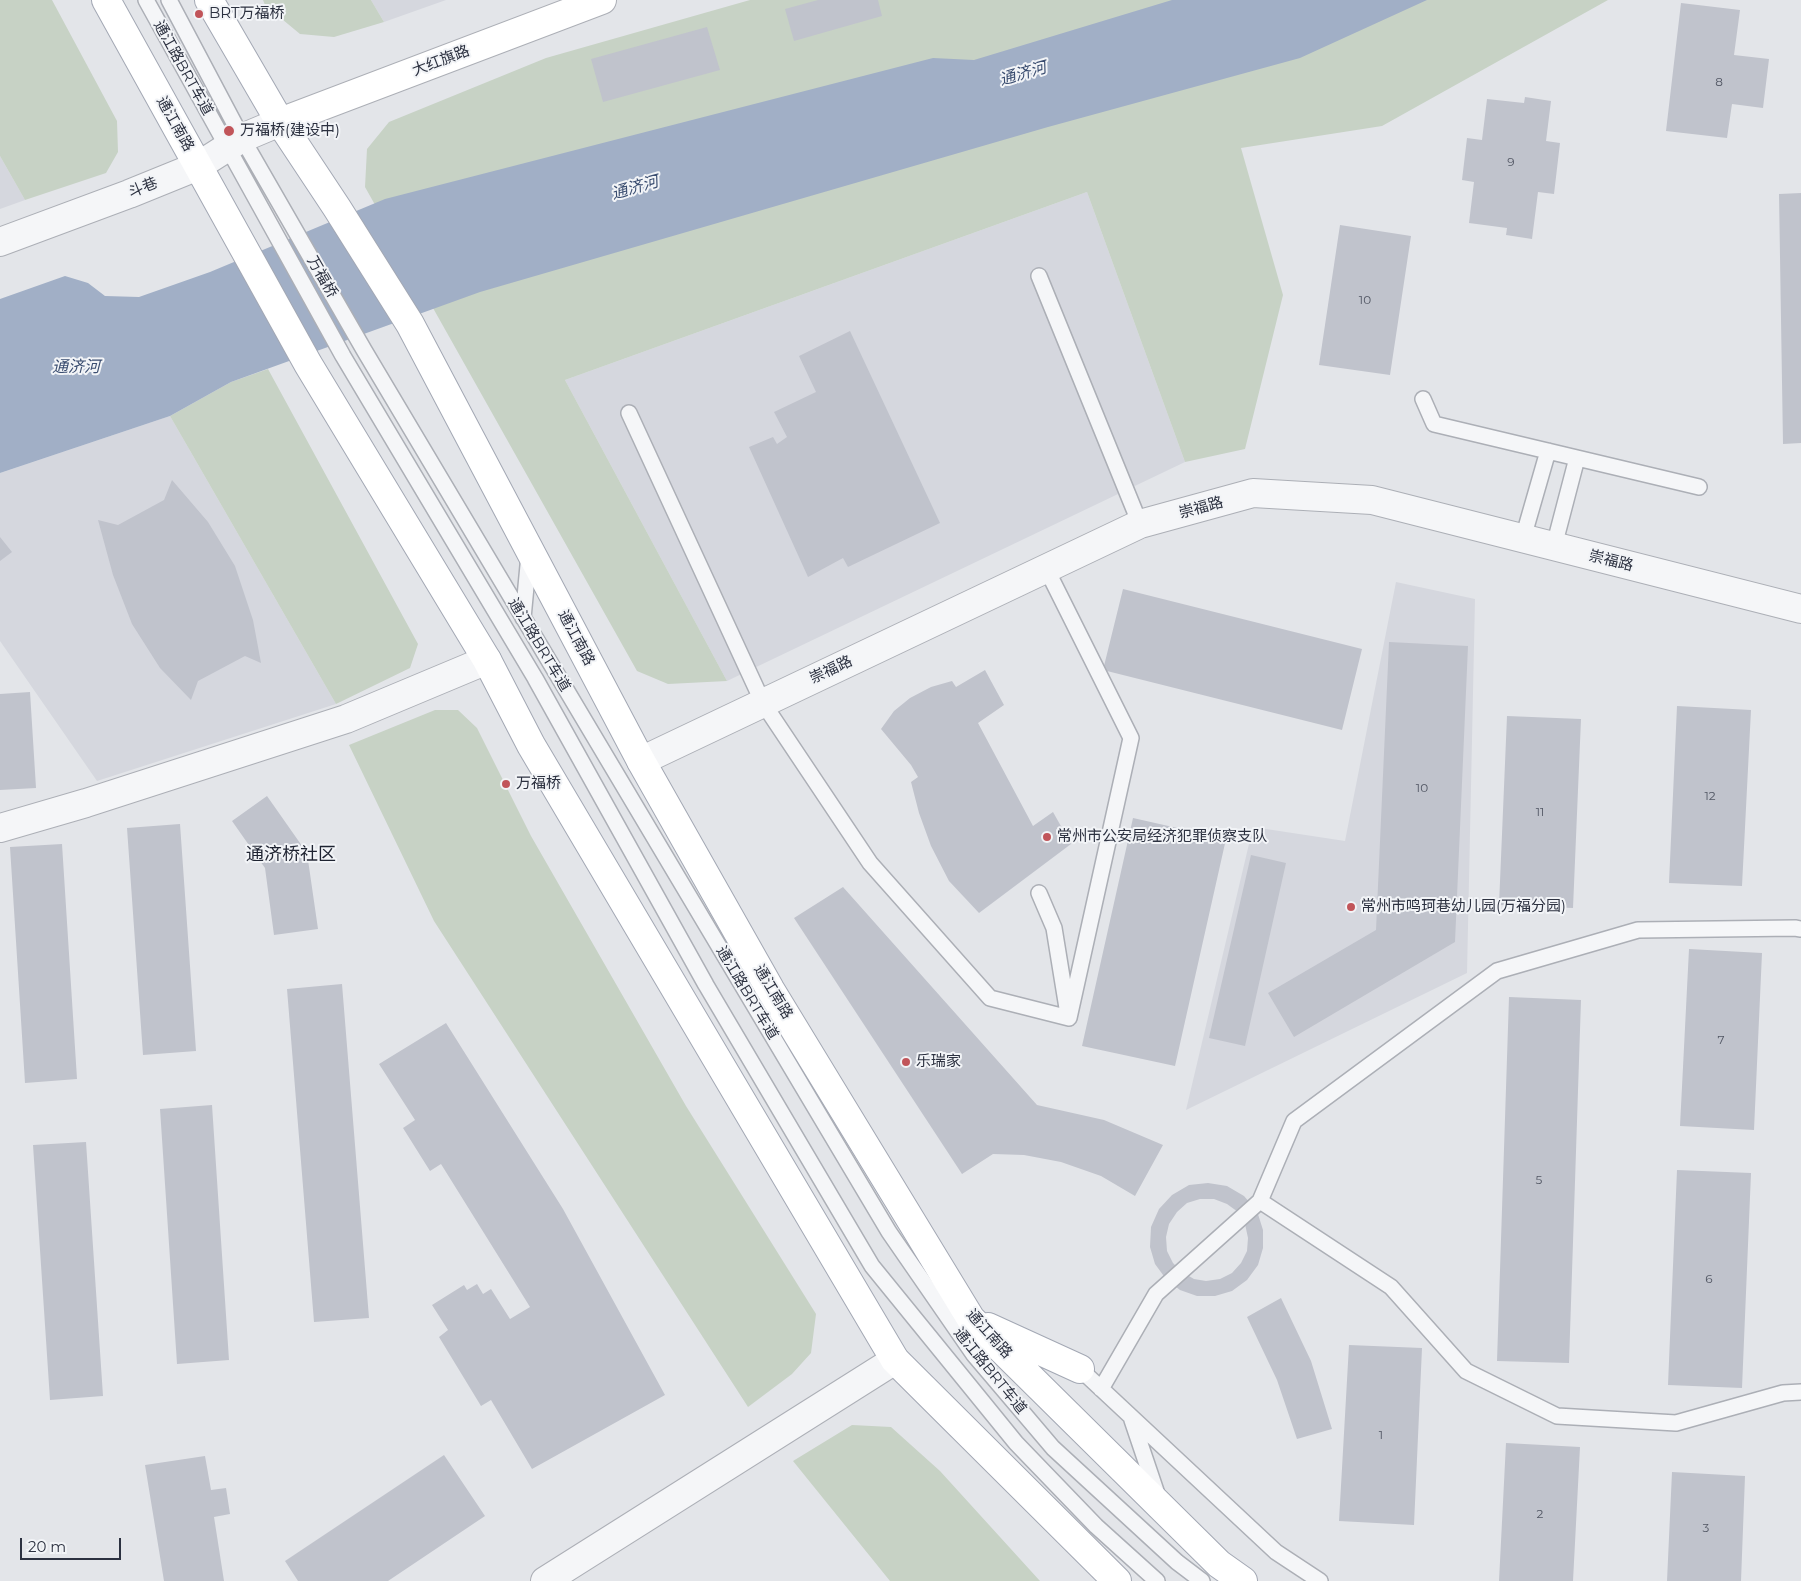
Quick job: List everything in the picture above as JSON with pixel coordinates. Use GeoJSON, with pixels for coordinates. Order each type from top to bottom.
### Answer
{"type":"FeatureCollection","features":[{"type":"Feature","properties":{"kind":"main road","name":"通江南路"},"geometry":{"type":"LineString","coordinates":[[106,0],[308,364],[488,660]]}},
{"type":"Feature","properties":{"kind":"main road"},"geometry":{"type":"LineString","coordinates":[[209,0],[280,122]]}},
{"type":"Feature","properties":{"kind":"main road","name":"大红旗路"},"geometry":{"type":"LineString","coordinates":[[280,122],[602,0]]}},
{"type":"Feature","properties":{"kind":"main road","name":"通江南路"},"geometry":{"type":"LineString","coordinates":[[280,122],[410,324],[641,761],[770,989],[971,1319],[1218,1564],[1243,1581]]}},
{"type":"Feature","properties":{"kind":"main road"},"geometry":{"type":"LineString","coordinates":[[488,660],[531,745],[895,1360],[1105,1575]]}},
{"type":"Feature","properties":{"kind":"main road"},"geometry":{"type":"LineString","coordinates":[[971,1319],[1080,1369]]}},
{"type":"Feature","properties":{"kind":"street","name":"斗巷"},"geometry":{"type":"LineString","coordinates":[[0,242],[198,166],[234,143],[280,122]]}},
{"type":"Feature","properties":{"kind":"street","name":"崇福路"},"geometry":{"type":"LineString","coordinates":[[641,761],[1140,524],[1253,493],[1372,500],[1801,609]]}},
{"type":"Feature","properties":{"kind":"street"},"geometry":{"type":"LineString","coordinates":[[0,828],[86,803],[346,720],[488,660]]}},
{"type":"Feature","properties":{"kind":"street"},"geometry":{"type":"LineString","coordinates":[[545,1581],[895,1360]]}},
{"type":"Feature","properties":{"kind":"lane","name":"通江路BRT车道"},"geometry":{"type":"LineString","coordinates":[[146,0],[234,143],[280,204]]}},
{"type":"Feature","properties":{"kind":"lane","name":"通江路BRT车道"},"geometry":{"type":"LineString","coordinates":[[169,0],[234,143],[264,215]]}},
{"type":"Feature","properties":{"kind":"lane","name":"万福桥"},"geometry":{"type":"LineString","coordinates":[[280,204],[364,350]]}},
{"type":"Feature","properties":{"kind":"lane","name":"万福桥"},"geometry":{"type":"LineString","coordinates":[[264,215],[343,356]]}},
{"type":"Feature","properties":{"kind":"lane"},"geometry":{"type":"LineString","coordinates":[[1039,276],[1140,524]]}},
{"type":"Feature","properties":{"kind":"lane","name":"通江路BRT车道"},"geometry":{"type":"LineString","coordinates":[[364,350],[889,1232],[974,1355],[1054,1448],[1177,1562],[1202,1581]]}},
{"type":"Feature","properties":{"kind":"lane","name":"通江路BRT车道"},"geometry":{"type":"LineString","coordinates":[[343,356],[535,678],[706,985],[872,1266],[1016,1443],[1096,1526],[1157,1581]]}},
{"type":"Feature","properties":{"kind":"lane"},"geometry":{"type":"LineString","coordinates":[[1423,399],[1434,424],[1699,487]]}},
{"type":"Feature","properties":{"kind":"lane"},"geometry":{"type":"LineString","coordinates":[[629,413],[763,703],[870,864],[990,998],[1069,1018]]}},
{"type":"Feature","properties":{"kind":"lane"},"geometry":{"type":"LineString","coordinates":[[1523,538],[1548,452]]}},
{"type":"Feature","properties":{"kind":"lane"},"geometry":{"type":"LineString","coordinates":[[1554,546],[1577,458]]}},
{"type":"Feature","properties":{"kind":"lane"},"geometry":{"type":"LineString","coordinates":[[523,618],[529,548]]}},
{"type":"Feature","properties":{"kind":"lane"},"geometry":{"type":"LineString","coordinates":[[1046,568],[1131,738],[1069,1018]]}},
{"type":"Feature","properties":{"kind":"lane"},"geometry":{"type":"LineString","coordinates":[[1040,893],[1054,928],[1069,1018]]}},
{"type":"Feature","properties":{"kind":"lane"},"geometry":{"type":"LineString","coordinates":[[1101,1389],[1156,1294],[1260,1201],[1294,1121],[1497,971],[1638,930],[1795,928],[1801,930]]}},
{"type":"Feature","properties":{"kind":"lane"},"geometry":{"type":"LineString","coordinates":[[1260,1201],[1391,1287],[1466,1371],[1557,1416],[1676,1423],[1783,1393],[1801,1392]]}},
{"type":"Feature","properties":{"kind":"lane"},"geometry":{"type":"LineString","coordinates":[[1080,1369],[1276,1552],[1320,1581]]}},
{"type":"Feature","properties":{"kind":"lane"},"geometry":{"type":"LineString","coordinates":[[1131,1417],[1162,1508]]}},
{"type":"Feature","properties":{"kind":"shaded area"},"geometry":{"type":"Polygon","coordinates":[[[0,0],[52,0],[117,121],[118,152],[106,173],[25,200],[0,156],[0,0]]]}},
{"type":"Feature","properties":{"kind":"shaded area"},"geometry":{"type":"Polygon","coordinates":[[[263,0],[371,0],[384,22],[334,37],[300,34],[265,5],[263,0]]]}},
{"type":"Feature","properties":{"kind":"shaded area"},"geometry":{"type":"Polygon","coordinates":[[[371,0],[446,0],[384,22],[371,0]]]}},
{"type":"Feature","properties":{"kind":"shaded area"},"geometry":{"type":"Polygon","coordinates":[[[750,0],[1608,0],[1382,126],[1241,148],[1283,295],[1245,449],[1185,462],[1087,192],[565,380],[727,681],[668,684],[637,671],[365,187],[367,149],[389,122],[546,58],[750,0]]]}},
{"type":"Feature","properties":{"kind":"shaded area"},"geometry":{"type":"Polygon","coordinates":[[[0,156],[25,200],[0,209],[0,156]]]}},
{"type":"Feature","properties":{"kind":"shaded area"},"geometry":{"type":"Polygon","coordinates":[[[1087,192],[1185,462],[727,681],[565,380],[1087,192]]]}},
{"type":"Feature","properties":{"kind":"shaded area"},"geometry":{"type":"Polygon","coordinates":[[[268,369],[418,644],[410,668],[336,704],[170,416],[231,382],[268,369]]]}},
{"type":"Feature","properties":{"kind":"shaded area"},"geometry":{"type":"Polygon","coordinates":[[[170,416],[336,704],[97,781],[0,641],[0,473],[170,416]]]}},
{"type":"Feature","properties":{"kind":"shaded area","name":"常州市鸣珂巷幼儿园(万福分园)"},"geometry":{"type":"Polygon","coordinates":[[[1396,582],[1475,599],[1467,973],[1186,1110],[1253,827],[1345,841],[1396,582]]]}},
{"type":"Feature","properties":{"kind":"shaded area"},"geometry":{"type":"Polygon","coordinates":[[[435,710],[458,710],[477,728],[531,836],[686,1106],[816,1314],[811,1353],[792,1374],[748,1407],[434,921],[349,745],[435,710]]]}},
{"type":"Feature","properties":{"kind":"shaded area"},"geometry":{"type":"Polygon","coordinates":[[[852,1425],[891,1427],[940,1471],[1040,1581],[890,1581],[793,1461],[852,1425]]]}},
{"type":"Feature","properties":{"kind":"water","name":"通济河"},"geometry":{"type":"Polygon","coordinates":[[[1172,0],[1427,0],[1300,58],[1048,127],[480,292],[231,382],[170,416],[0,473],[0,299],[65,276],[88,283],[105,296],[139,297],[210,272],[385,199],[933,58],[974,60],[1172,0]]]}},
{"type":"Feature","properties":{"kind":"building"},"geometry":{"type":"Polygon","coordinates":[[[818,0],[878,0],[882,16],[794,41],[785,9],[818,0]]]}},
{"type":"Feature","properties":{"kind":"building"},"geometry":{"type":"Polygon","coordinates":[[[1681,3],[1740,10],[1734,55],[1769,59],[1763,108],[1732,104],[1727,138],[1666,131],[1681,3]]]}},
{"type":"Feature","properties":{"kind":"building"},"geometry":{"type":"Polygon","coordinates":[[[707,27],[720,70],[603,102],[591,59],[707,27]]]}},
{"type":"Feature","properties":{"kind":"building"},"geometry":{"type":"Polygon","coordinates":[[[1525,97],[1551,101],[1546,141],[1560,143],[1554,194],[1538,192],[1532,239],[1506,235],[1507,228],[1469,223],[1474,182],[1462,180],[1467,138],[1482,140],[1487,99],[1524,103],[1525,97]]]}},
{"type":"Feature","properties":{"kind":"building"},"geometry":{"type":"Polygon","coordinates":[[[1801,193],[1801,443],[1783,444],[1779,194],[1801,193]]]}},
{"type":"Feature","properties":{"kind":"building"},"geometry":{"type":"Polygon","coordinates":[[[1340,225],[1411,236],[1390,375],[1319,365],[1340,225]]]}},
{"type":"Feature","properties":{"kind":"building"},"geometry":{"type":"Polygon","coordinates":[[[850,331],[940,523],[848,567],[843,558],[808,577],[749,447],[773,437],[777,444],[787,437],[774,412],[816,392],[799,356],[850,331]]]}},
{"type":"Feature","properties":{"kind":"building"},"geometry":{"type":"Polygon","coordinates":[[[172,480],[208,522],[235,566],[253,620],[261,663],[245,656],[198,681],[191,700],[160,668],[132,624],[113,575],[98,520],[118,525],[164,500],[172,480]]]}},
{"type":"Feature","properties":{"kind":"building"},"geometry":{"type":"Polygon","coordinates":[[[0,537],[12,552],[0,561],[0,537]]]}},
{"type":"Feature","properties":{"kind":"building"},"geometry":{"type":"Polygon","coordinates":[[[1123,589],[1362,649],[1342,730],[1103,670],[1123,589]]]}},
{"type":"Feature","properties":{"kind":"building"},"geometry":{"type":"Polygon","coordinates":[[[1389,642],[1468,646],[1455,942],[1294,1037],[1268,993],[1376,930],[1389,642]]]}},
{"type":"Feature","properties":{"kind":"building"},"geometry":{"type":"Polygon","coordinates":[[[985,670],[1004,705],[978,723],[1033,826],[1053,812],[1071,844],[979,913],[949,881],[931,846],[919,813],[911,782],[918,777],[911,765],[881,729],[894,711],[910,698],[931,687],[952,681],[956,687],[985,670]]]}},
{"type":"Feature","properties":{"kind":"building"},"geometry":{"type":"Polygon","coordinates":[[[30,692],[36,788],[0,790],[0,694],[30,692]]]}},
{"type":"Feature","properties":{"kind":"building"},"geometry":{"type":"Polygon","coordinates":[[[1677,706],[1751,710],[1742,886],[1669,883],[1677,706]]]}},
{"type":"Feature","properties":{"kind":"building"},"geometry":{"type":"Polygon","coordinates":[[[1507,716],[1581,719],[1573,908],[1499,905],[1507,716]]]}},
{"type":"Feature","properties":{"kind":"building"},"geometry":{"type":"Polygon","coordinates":[[[267,796],[307,853],[318,929],[274,935],[265,868],[232,821],[267,796]]]}},
{"type":"Feature","properties":{"kind":"building"},"geometry":{"type":"Polygon","coordinates":[[[1133,818],[1226,839],[1175,1066],[1082,1046],[1133,818]]]}},
{"type":"Feature","properties":{"kind":"building"},"geometry":{"type":"Polygon","coordinates":[[[180,824],[196,1051],[143,1055],[127,828],[180,824]]]}},
{"type":"Feature","properties":{"kind":"building"},"geometry":{"type":"Polygon","coordinates":[[[62,844],[77,1079],[25,1083],[10,847],[62,844]]]}},
{"type":"Feature","properties":{"kind":"building"},"geometry":{"type":"Polygon","coordinates":[[[1251,855],[1286,863],[1245,1046],[1209,1038],[1251,855]]]}},
{"type":"Feature","properties":{"kind":"building"},"geometry":{"type":"Polygon","coordinates":[[[843,887],[1037,1105],[1104,1120],[1163,1145],[1135,1196],[1101,1176],[1061,1162],[1024,1155],[993,1154],[962,1174],[794,918],[843,887]]]}},
{"type":"Feature","properties":{"kind":"building"},"geometry":{"type":"Polygon","coordinates":[[[1689,949],[1762,953],[1754,1130],[1680,1126],[1689,949]]]}},
{"type":"Feature","properties":{"kind":"building"},"geometry":{"type":"Polygon","coordinates":[[[342,984],[369,1318],[314,1322],[287,989],[342,984]]]}},
{"type":"Feature","properties":{"kind":"building"},"geometry":{"type":"Polygon","coordinates":[[[1509,997],[1581,1000],[1569,1363],[1497,1361],[1509,997]]]}},
{"type":"Feature","properties":{"kind":"building"},"geometry":{"type":"Polygon","coordinates":[[[446,1023],[563,1209],[665,1395],[532,1469],[491,1400],[481,1406],[439,1337],[448,1330],[432,1305],[464,1285],[467,1290],[477,1284],[483,1294],[491,1289],[510,1319],[530,1307],[441,1164],[430,1171],[403,1128],[415,1120],[379,1064],[446,1023]]]}},
{"type":"Feature","properties":{"kind":"building"},"geometry":{"type":"Polygon","coordinates":[[[212,1105],[229,1360],[177,1364],[160,1109],[212,1105]]]}},
{"type":"Feature","properties":{"kind":"building"},"geometry":{"type":"Polygon","coordinates":[[[86,1142],[103,1396],[50,1400],[33,1145],[86,1142]]]}},
{"type":"Feature","properties":{"kind":"building"},"geometry":{"type":"Polygon","coordinates":[[[1677,1170],[1751,1173],[1742,1388],[1668,1385],[1677,1170]]]}},
{"type":"Feature","properties":{"kind":"building"},"geometry":{"type":"Polygon","coordinates":[[[1208,1183],[1227,1186],[1244,1196],[1257,1211],[1263,1230],[1263,1248],[1258,1265],[1247,1280],[1232,1291],[1215,1296],[1197,1296],[1180,1290],[1166,1279],[1155,1264],[1150,1247],[1151,1227],[1159,1209],[1172,1195],[1189,1185],[1208,1183]],[[1200,1199],[1187,1203],[1177,1212],[1169,1224],[1166,1237],[1167,1251],[1173,1263],[1182,1272],[1194,1279],[1206,1281],[1220,1279],[1232,1273],[1241,1263],[1247,1251],[1248,1238],[1245,1224],[1238,1212],[1227,1204],[1214,1199],[1200,1199]]]}},
{"type":"Feature","properties":{"kind":"building"},"geometry":{"type":"Polygon","coordinates":[[[1281,1298],[1311,1361],[1332,1429],[1297,1439],[1277,1380],[1247,1317],[1281,1298]]]}},
{"type":"Feature","properties":{"kind":"building"},"geometry":{"type":"Polygon","coordinates":[[[1349,1345],[1422,1348],[1414,1525],[1339,1521],[1349,1345]]]}},
{"type":"Feature","properties":{"kind":"building"},"geometry":{"type":"Polygon","coordinates":[[[1506,1443],[1580,1447],[1573,1581],[1499,1581],[1506,1443]]]}},
{"type":"Feature","properties":{"kind":"building"},"geometry":{"type":"Polygon","coordinates":[[[444,1455],[485,1516],[388,1581],[298,1581],[285,1561],[444,1455]]]}},
{"type":"Feature","properties":{"kind":"building"},"geometry":{"type":"Polygon","coordinates":[[[205,1456],[211,1490],[226,1488],[230,1514],[214,1517],[224,1581],[164,1581],[145,1465],[205,1456]]]}},
{"type":"Feature","properties":{"kind":"building"},"geometry":{"type":"Polygon","coordinates":[[[1672,1472],[1745,1476],[1741,1581],[1667,1581],[1672,1472]]]}},
{"type":"Feature","properties":{"kind":"place","name":"BRT万福桥"},"geometry":{"type":"Point","coordinates":[199,14]}},
{"type":"Feature","properties":{"kind":"place","name":"万福桥(建设中)"},"geometry":{"type":"Point","coordinates":[229,131]}},
{"type":"Feature","properties":{"kind":"place","name":"万福桥"},"geometry":{"type":"Point","coordinates":[506,784]}},
{"type":"Feature","properties":{"kind":"place","name":"常州市公安局经济犯罪侦察支队"},"geometry":{"type":"Point","coordinates":[1047,837]}},
{"type":"Feature","properties":{"kind":"place","name":"常州市鸣珂巷幼儿园(万福分园)"},"geometry":{"type":"Point","coordinates":[1351,907]}},
{"type":"Feature","properties":{"kind":"place","name":"乐瑞家"},"geometry":{"type":"Point","coordinates":[906,1062]}},
{"type":"Feature","properties":{"kind":"district","name":"通济桥社区"},"geometry":{"type":"Point","coordinates":[291,855]}}]}
